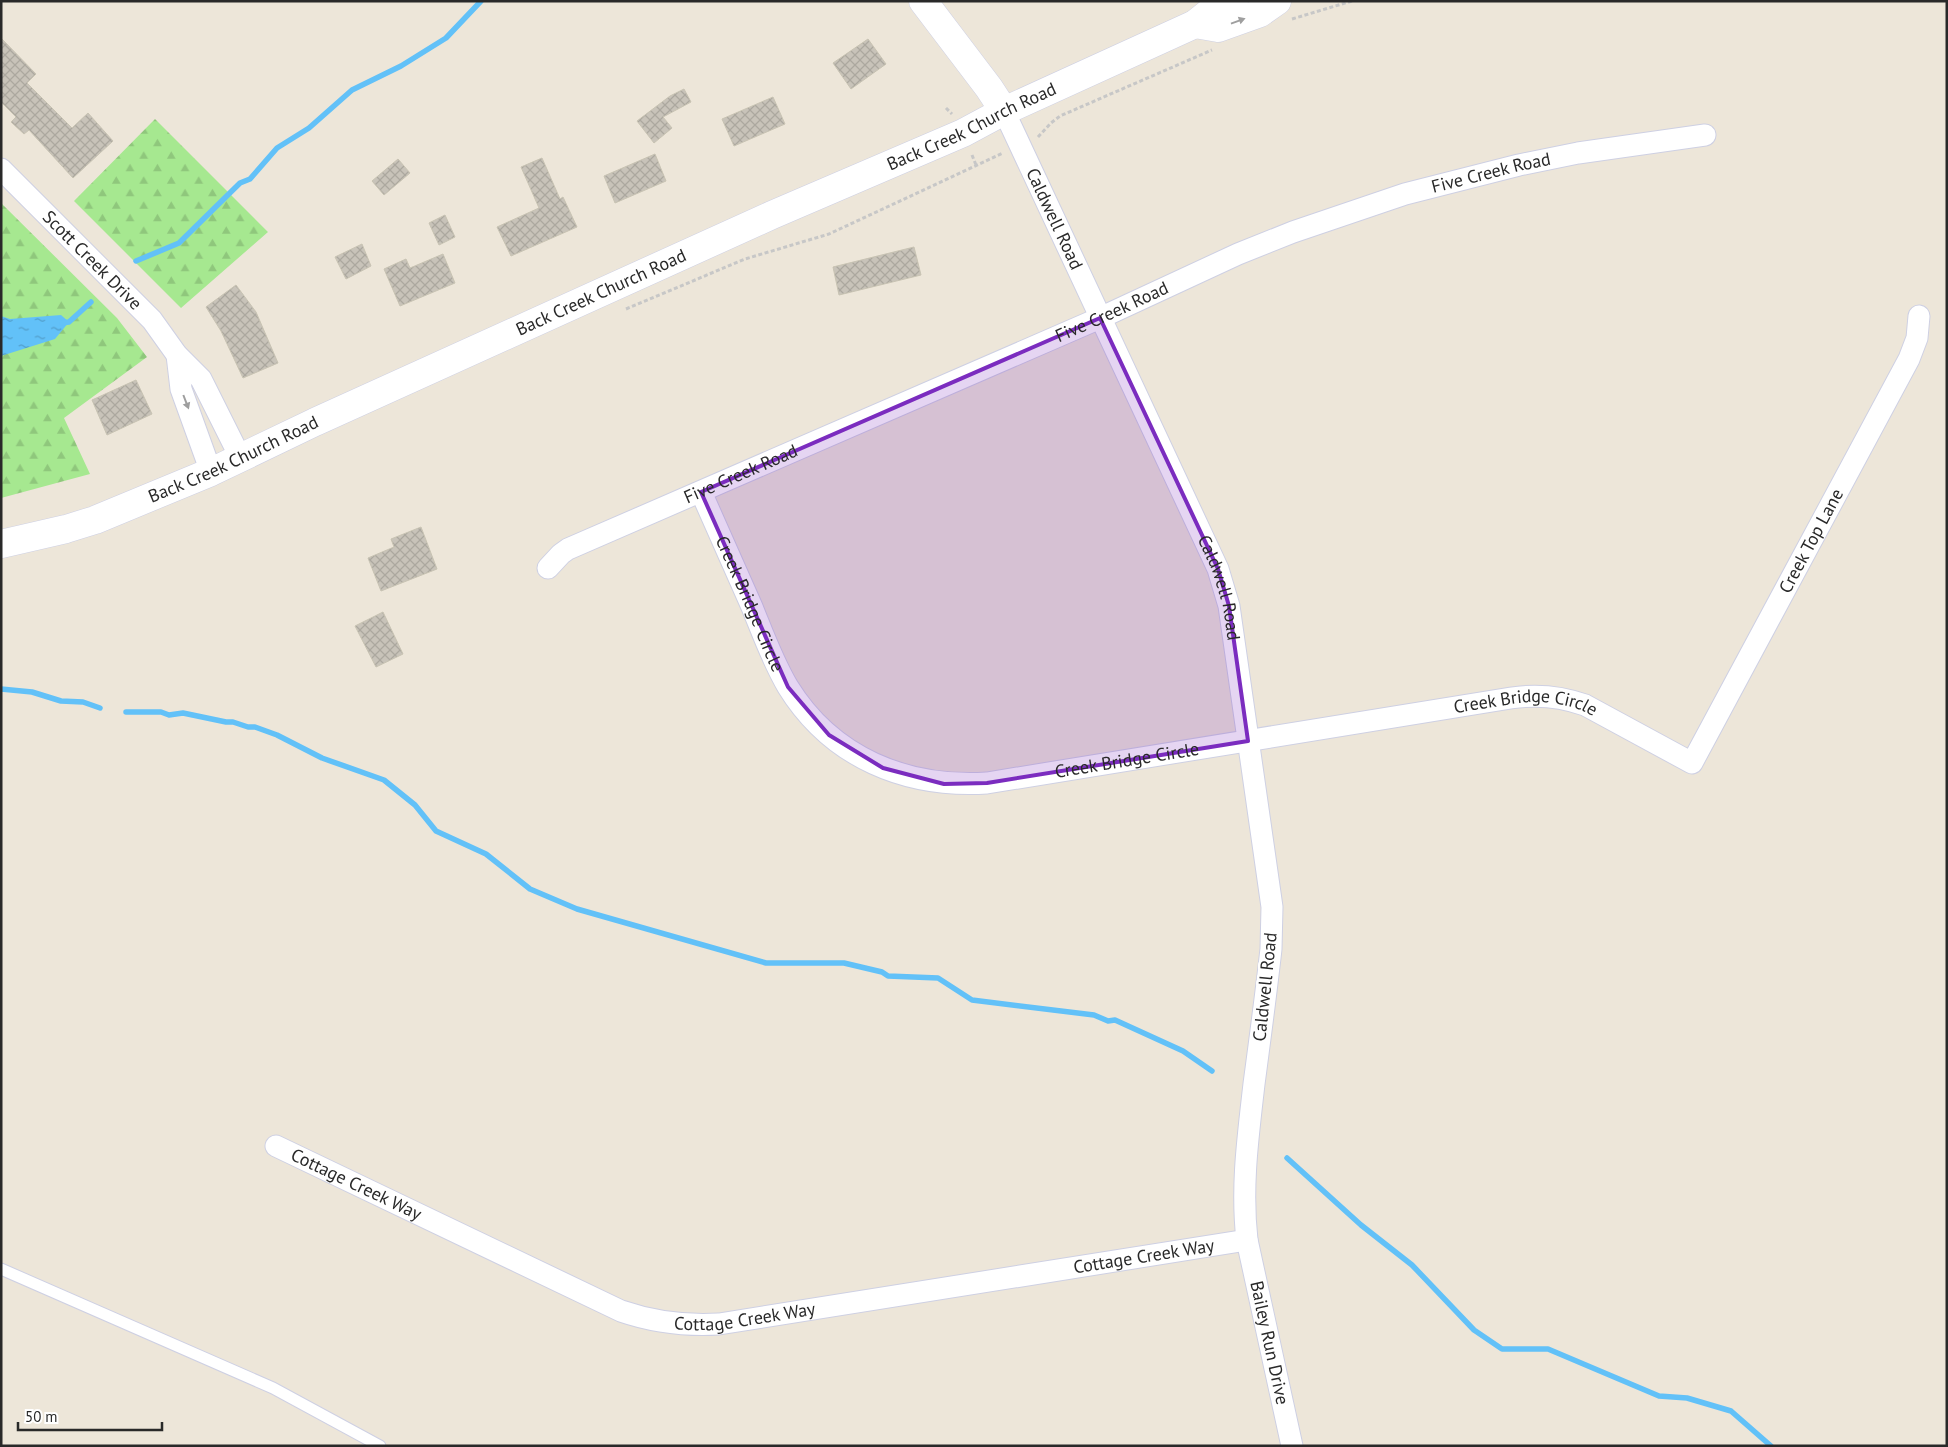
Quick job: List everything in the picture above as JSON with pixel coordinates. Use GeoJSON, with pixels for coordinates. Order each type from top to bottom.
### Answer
{"type":"FeatureCollection","features":[{"type":"Feature","properties":{"kind":"street","name":"Caldwell Road"},"geometry":{"type":"LineString","coordinates":[[923,1],[989,88],[1004,111],[1218,569],[1229,606],[1272,907],[1271,948],[1245,1158],[1243,1199],[1247,1240]]}},
{"type":"Feature","properties":{"kind":"street","name":"Back Creek Church Road"},"geometry":{"type":"LineString","coordinates":[[1,544],[66,529],[95,520],[211,472],[240,457],[763,219],[963,133],[1004,111],[1195,24],[1215,8],[1234,1]]}},
{"type":"Feature","properties":{"kind":"street"},"geometry":{"type":"LineString","coordinates":[[1195,24],[1218,28],[1260,13],[1284,10]]}},
{"type":"Feature","properties":{"kind":"street","name":"Five Creek Road"},"geometry":{"type":"LineString","coordinates":[[548,568],[568,549],[1100,318],[1247,250],[1348,212],[1405,194],[1520,165],[1578,153],[1705,135]]}},
{"type":"Feature","properties":{"kind":"street","name":"Scott Creek Drive"},"geometry":{"type":"LineString","coordinates":[[1,169],[152,320],[177,355],[201,379],[240,457]]}},
{"type":"Feature","properties":{"kind":"street","name":"Creek Top Lane"},"geometry":{"type":"LineString","coordinates":[[1692,763],[1909,358],[1917,338],[1919,316]]}},
{"type":"Feature","properties":{"kind":"street"},"geometry":{"type":"LineString","coordinates":[[177,355],[180,389],[211,472]]}},
{"type":"Feature","properties":{"kind":"street","name":"Creek Bridge Circle"},"geometry":{"type":"LineString","coordinates":[[701,492],[778,668],[788,687],[809,715],[829,735],[852,752],[883,768],[923,781],[944,784],[987,783],[1541,695],[1570,699],[1585,704],[1692,763]]}},
{"type":"Feature","properties":{"kind":"street","name":"Cottage Creek Way"},"geometry":{"type":"LineString","coordinates":[[276,1146],[620,1312],[679,1324],[719,1324],[1247,1240]]}},
{"type":"Feature","properties":{"kind":"street","name":"Bailey Run Drive"},"geometry":{"type":"LineString","coordinates":[[1247,1240],[1292,1446]]}},
{"type":"Feature","properties":{"kind":"lane"},"geometry":{"type":"LineString","coordinates":[[1,1269],[273,1388],[380,1446]]}},
{"type":"Feature","properties":{"kind":"path"},"geometry":{"type":"LineString","coordinates":[[1284,10],[1352,1]]}},
{"type":"Feature","properties":{"kind":"path"},"geometry":{"type":"LineString","coordinates":[[1036,138],[1042,136],[1051,123],[1060,116],[1218,48]]}},
{"type":"Feature","properties":{"kind":"path"},"geometry":{"type":"LineString","coordinates":[[946,108],[952,114]]}},
{"type":"Feature","properties":{"kind":"path"},"geometry":{"type":"LineString","coordinates":[[972,155],[976,165]]}},
{"type":"Feature","properties":{"kind":"path"},"geometry":{"type":"LineString","coordinates":[[745,259],[829,234],[997,155]]}},
{"type":"Feature","properties":{"kind":"highlighted area"},"geometry":{"type":"Polygon","coordinates":[[[1100,318],[1218,569],[1229,606],[1248,741],[987,783],[944,784],[883,768],[829,735],[788,687],[701,492],[1100,318]]]}},
{"type":"Feature","properties":{"kind":"green space"},"geometry":{"type":"Polygon","coordinates":[[[155,119],[268,232],[181,308],[74,201],[155,119]]]}},
{"type":"Feature","properties":{"kind":"green space"},"geometry":{"type":"Polygon","coordinates":[[[1,203],[117,318],[147,357],[64,418],[90,474],[1,498],[1,203]]]}},
{"type":"Feature","properties":{"kind":"water"},"geometry":{"type":"Polygon","coordinates":[[[61,315],[69,322],[55,339],[1,356],[1,316],[10,319],[61,315]]]}},
{"type":"Feature","properties":{"kind":"building"},"geometry":{"type":"Polygon","coordinates":[[[1,38],[36,74],[27,83],[72,128],[88,113],[113,141],[73,178],[29,130],[24,134],[11,122],[16,117],[1,102],[1,38]]]}},
{"type":"Feature","properties":{"kind":"building"},"geometry":{"type":"Polygon","coordinates":[[[868,39],[886,64],[851,89],[833,63],[868,39]]]}},
{"type":"Feature","properties":{"kind":"building"},"geometry":{"type":"Polygon","coordinates":[[[684,89],[691,102],[663,117],[672,128],[654,143],[637,121],[670,96],[684,89]]]}},
{"type":"Feature","properties":{"kind":"building"},"geometry":{"type":"Polygon","coordinates":[[[773,97],[785,124],[734,146],[722,119],[773,97]]]}},
{"type":"Feature","properties":{"kind":"building"},"geometry":{"type":"Polygon","coordinates":[[[655,154],[666,181],[615,203],[604,176],[655,154]]]}},
{"type":"Feature","properties":{"kind":"building"},"geometry":{"type":"Polygon","coordinates":[[[542,158],[560,199],[563,197],[577,227],[511,256],[497,227],[539,208],[521,167],[542,158]]]}},
{"type":"Feature","properties":{"kind":"building"},"geometry":{"type":"Polygon","coordinates":[[[398,159],[410,173],[384,195],[372,181],[398,159]]]}},
{"type":"Feature","properties":{"kind":"building"},"geometry":{"type":"Polygon","coordinates":[[[445,215],[455,237],[439,245],[429,223],[445,215]]]}},
{"type":"Feature","properties":{"kind":"building"},"geometry":{"type":"Polygon","coordinates":[[[362,244],[371,266],[346,279],[335,257],[362,244]]]}},
{"type":"Feature","properties":{"kind":"building"},"geometry":{"type":"Polygon","coordinates":[[[914,247],[921,275],[839,295],[833,267],[914,247]]]}},
{"type":"Feature","properties":{"kind":"building"},"geometry":{"type":"Polygon","coordinates":[[[443,254],[455,283],[400,306],[384,269],[406,259],[410,268],[443,254]]]}},
{"type":"Feature","properties":{"kind":"building"},"geometry":{"type":"Polygon","coordinates":[[[236,285],[256,312],[278,363],[243,378],[221,331],[206,307],[236,285]]]}},
{"type":"Feature","properties":{"kind":"building"},"geometry":{"type":"Polygon","coordinates":[[[136,380],[152,414],[107,435],[92,400],[136,380]]]}},
{"type":"Feature","properties":{"kind":"building"},"geometry":{"type":"Polygon","coordinates":[[[421,527],[437,569],[381,591],[368,558],[394,547],[391,539],[421,527]]]}},
{"type":"Feature","properties":{"kind":"building"},"geometry":{"type":"Polygon","coordinates":[[[383,612],[403,654],[376,667],[355,626],[383,612]]]}},
{"type":"Feature","properties":{"kind":"waterway"},"geometry":{"type":"LineString","coordinates":[[136,261],[179,243],[240,183],[250,179],[277,148],[309,128],[352,90],[401,66],[446,38],[481,1]]}},
{"type":"Feature","properties":{"kind":"waterway"},"geometry":{"type":"LineString","coordinates":[[62,323],[69,322],[91,302]]}},
{"type":"Feature","properties":{"kind":"waterway"},"geometry":{"type":"LineString","coordinates":[[1,689],[32,692],[61,701],[83,702],[100,708]]}},
{"type":"Feature","properties":{"kind":"waterway"},"geometry":{"type":"LineString","coordinates":[[126,712],[161,712],[169,715],[183,713],[255,727],[277,735],[322,758],[384,780],[415,805],[436,831],[486,854],[530,889],[577,909],[766,963],[844,963],[882,972],[888,976],[938,978],[972,1000],[1094,1015],[1108,1021],[1115,1020],[1183,1051],[1212,1071]]}},
{"type":"Feature","properties":{"kind":"waterway"},"geometry":{"type":"LineString","coordinates":[[1287,1158],[1361,1225],[1412,1265],[1474,1330],[1502,1349],[1548,1349],[1659,1396],[1687,1398],[1731,1411],[1771,1446]]}}]}
